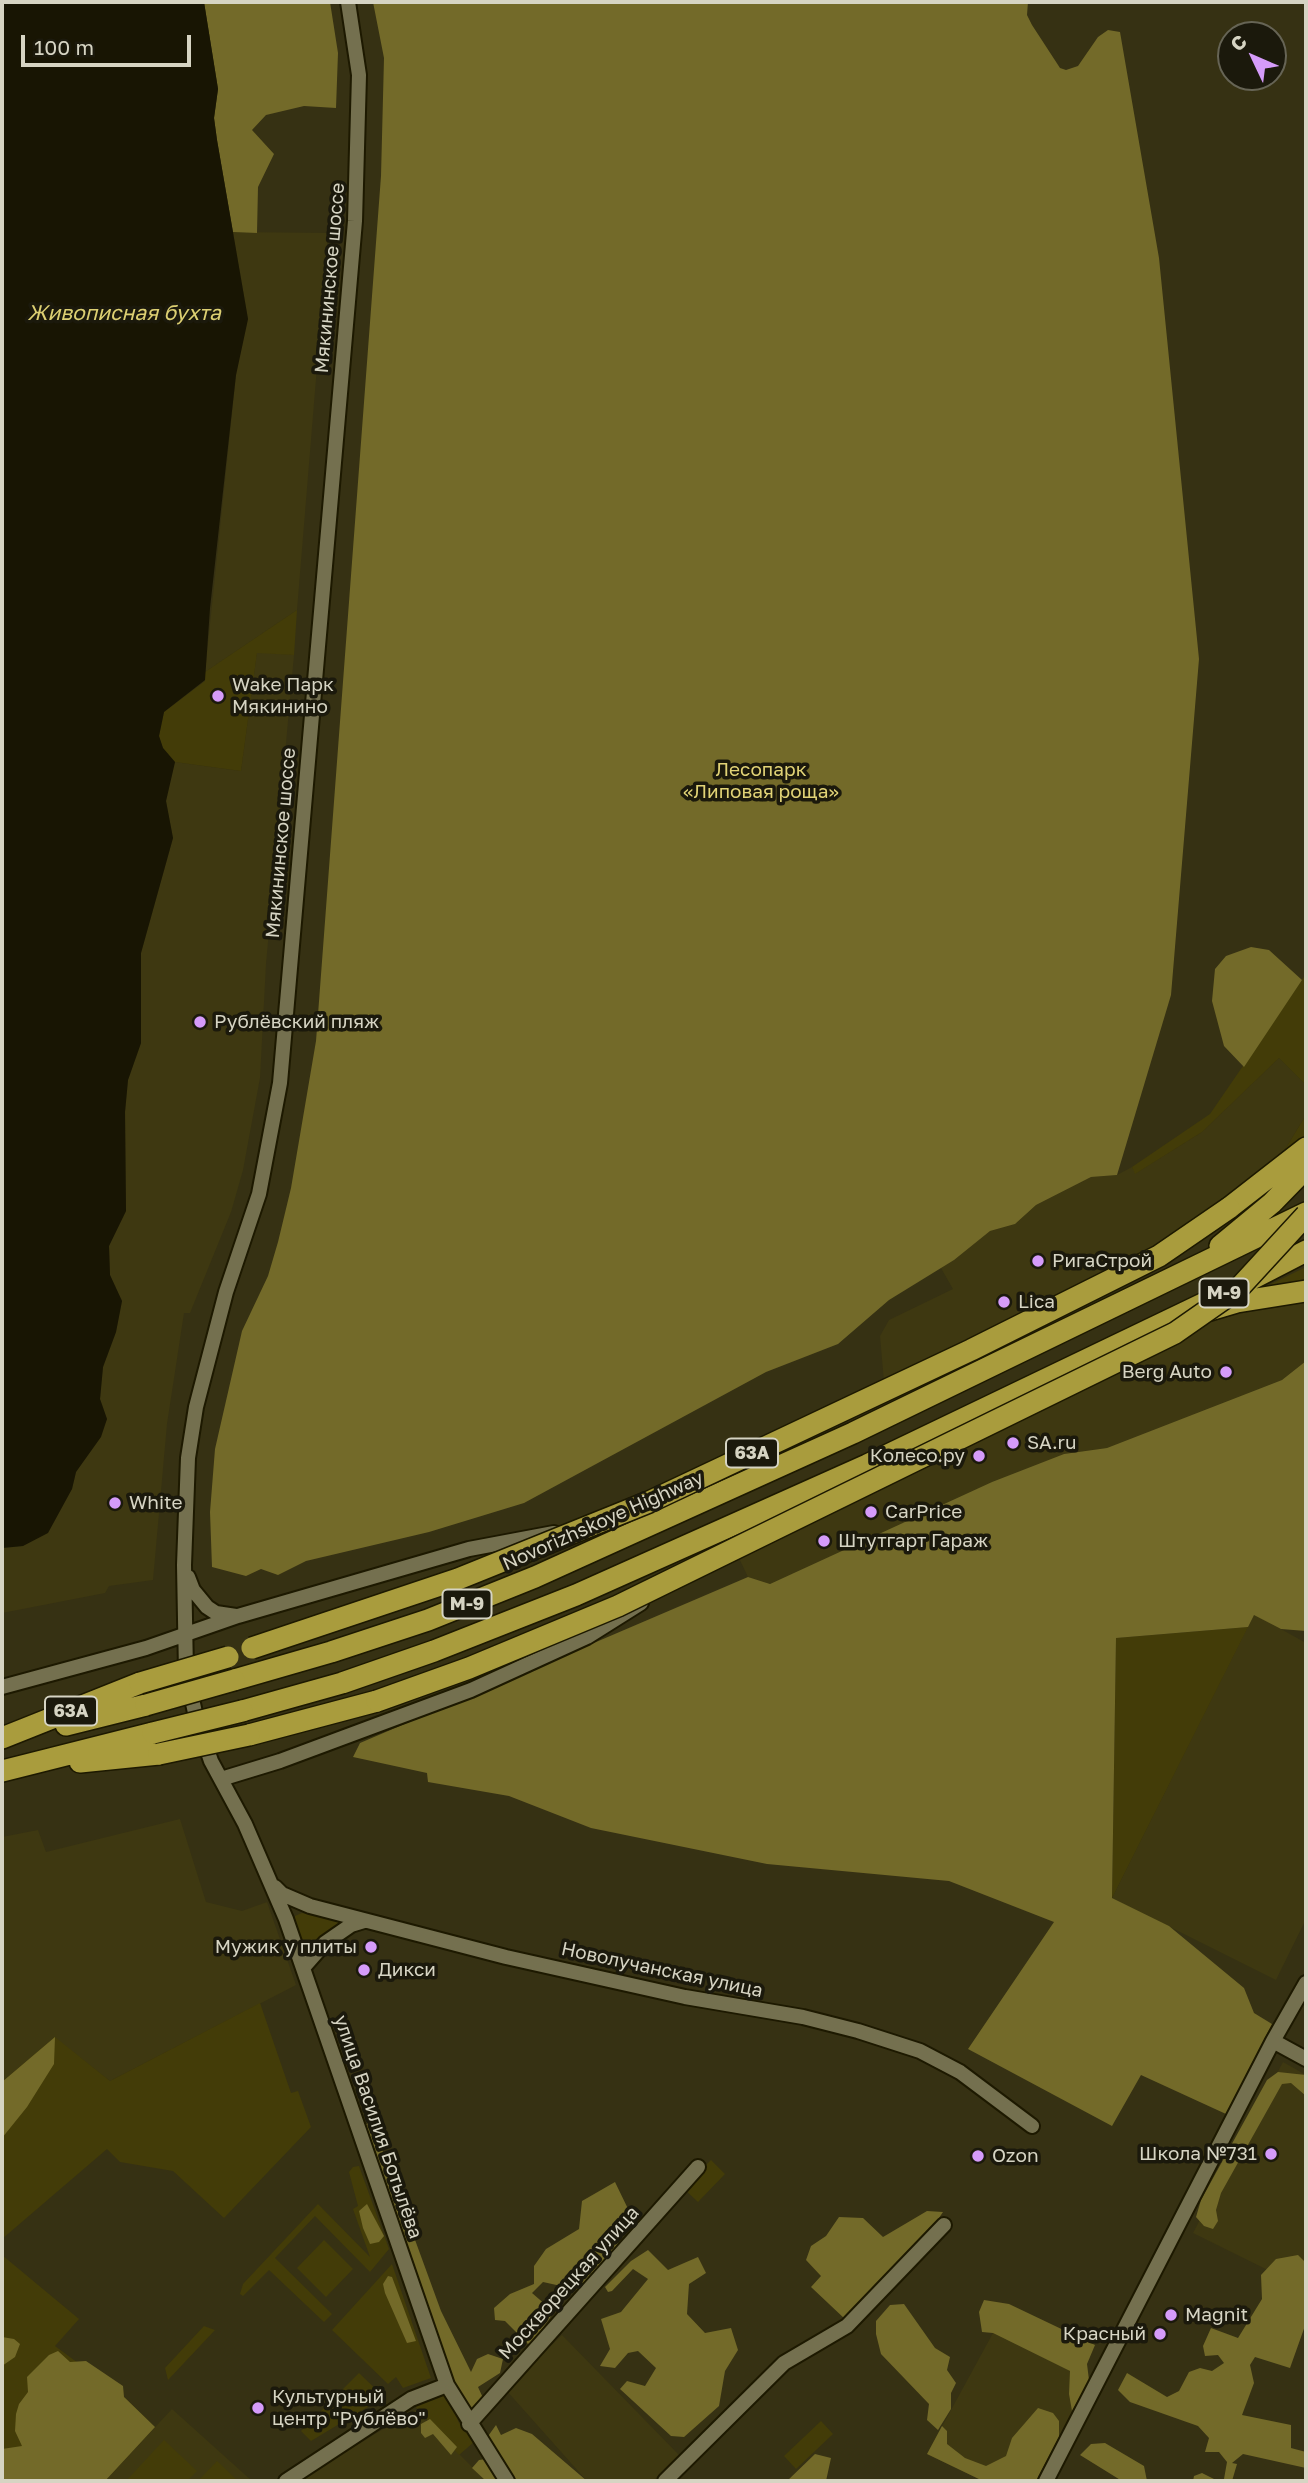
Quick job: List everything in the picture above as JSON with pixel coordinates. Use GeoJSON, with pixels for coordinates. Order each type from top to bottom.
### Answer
{"type":"FeatureCollection","features":[{"type":"Feature","properties":{"kind":"highway","name":"63A"},"geometry":{"type":"LineString","coordinates":[[2,1739],[140,1683],[228,1657],[432,1588],[550,1544],[649,1502],[971,1350],[1159,1256],[1196,1233],[1306,1148]]}},
{"type":"Feature","properties":{"kind":"highway"},"geometry":{"type":"LineString","coordinates":[[1154,1289],[1219,1246],[1272,1203],[1306,1168]]}},
{"type":"Feature","properties":{"kind":"highway"},"geometry":{"type":"LineString","coordinates":[[5,1771],[156,1744],[249,1735],[377,1701],[469,1668],[618,1606],[1166,1338],[1208,1313],[1238,1289],[1277,1251],[1306,1214]]}},
{"type":"Feature","properties":{"kind":"highway","name":"Novorizhskoye Highway"},"geometry":{"type":"LineString","coordinates":[[2,1739],[86,1720],[331,1653],[428,1620],[536,1577],[693,1507],[1154,1289],[1306,1214]]}},
{"type":"Feature","properties":{"kind":"highway","name":"М-9"},"geometry":{"type":"LineString","coordinates":[[5,1771],[98,1746],[156,1744],[242,1711],[342,1683],[479,1634],[767,1510],[1143,1335],[1306,1251]]}},
{"type":"Feature","properties":{"kind":"highway"},"geometry":{"type":"LineString","coordinates":[[1143,1335],[1237,1302],[1306,1291]]}},
{"type":"Feature","properties":{"kind":"street","name":"Мякининское шоссе"},"geometry":{"type":"LineString","coordinates":[[221,1779],[196,1717],[186,1672],[184,1566],[188,1458],[196,1407],[226,1292],[259,1194],[280,1083],[355,221],[359,75],[348,2]]}},
{"type":"Feature","properties":{"kind":"street"},"geometry":{"type":"LineString","coordinates":[[2,1687],[184,1636],[237,1616],[469,1549],[693,1507]]}},
{"type":"Feature","properties":{"kind":"street"},"geometry":{"type":"LineString","coordinates":[[221,1779],[280,1761],[471,1690],[587,1637],[689,1570],[767,1510]]}},
{"type":"Feature","properties":{"kind":"street"},"geometry":{"type":"LineString","coordinates":[[184,1566],[192,1590],[207,1607],[216,1613],[237,1616]]}},
{"type":"Feature","properties":{"kind":"street","name":"улица Василия Ботылёва"},"geometry":{"type":"LineString","coordinates":[[221,1779],[286,1919],[447,2385],[507,2481]]}},
{"type":"Feature","properties":{"kind":"street","name":"Новолучанская улица"},"geometry":{"type":"LineString","coordinates":[[271,1882],[282,1894],[310,1906],[364,1921],[685,1997],[803,2017],[859,2031],[920,2051],[960,2071],[1032,2126]]}},
{"type":"Feature","properties":{"kind":"street"},"geometry":{"type":"LineString","coordinates":[[286,1919],[296,1908],[310,1906]]}},
{"type":"Feature","properties":{"kind":"street"},"geometry":{"type":"LineString","coordinates":[[303,1968],[324,1942],[351,1925],[364,1921]]}},
{"type":"Feature","properties":{"kind":"street"},"geometry":{"type":"LineString","coordinates":[[1046,2481],[1273,2040],[1306,1983]]}},
{"type":"Feature","properties":{"kind":"street"},"geometry":{"type":"LineString","coordinates":[[1273,2040],[1306,2059]]}},
{"type":"Feature","properties":{"kind":"street","name":"Москворецкая улица"},"geometry":{"type":"LineString","coordinates":[[469,2424],[698,2167]]}},
{"type":"Feature","properties":{"kind":"street"},"geometry":{"type":"LineString","coordinates":[[665,2481],[784,2363],[847,2326],[944,2225]]}},
{"type":"Feature","properties":{"kind":"street"},"geometry":{"type":"LineString","coordinates":[[286,2481],[411,2399],[447,2385]]}},
{"type":"Feature","properties":{"kind":"shaded area"},"geometry":{"type":"Polygon","coordinates":[[[233,232],[328,233],[297,610],[205,672],[236,375],[248,319],[233,232]]]}},
{"type":"Feature","properties":{"kind":"shaded area","name":"Wake Парк Мякинино"},"geometry":{"type":"Polygon","coordinates":[[[297,610],[294,655],[257,653],[241,771],[175,762],[163,748],[159,736],[164,712],[205,681],[205,672],[297,610]]]}},
{"type":"Feature","properties":{"kind":"shaded area"},"geometry":{"type":"Polygon","coordinates":[[[257,652],[294,655],[266,964],[260,1078],[243,1170],[231,1212],[190,1313],[184,1313],[167,1424],[153,1580],[109,1586],[105,1593],[2,1613],[2,1548],[23,1546],[72,1489],[76,1472],[107,1419],[100,1399],[103,1367],[116,1332],[122,1301],[110,1275],[109,1246],[126,1211],[125,1112],[128,1080],[141,1043],[141,953],[173,838],[166,801],[175,762],[241,771],[257,652]]]}},
{"type":"Feature","properties":{"kind":"shaded area"},"geometry":{"type":"Polygon","coordinates":[[[1306,974],[1306,1085],[1279,1058],[1202,1132],[1135,1174],[1132,1167],[1210,1114],[1306,974]]]}},
{"type":"Feature","properties":{"kind":"shaded area"},"geometry":{"type":"Polygon","coordinates":[[[1279,1058],[1306,1085],[1306,1115],[1281,1156],[1155,1247],[884,1382],[880,1336],[889,1320],[953,1289],[941,1268],[990,1231],[1015,1224],[1036,1205],[1091,1177],[1117,1175],[1132,1167],[1136,1173],[1202,1132],[1279,1058]]]}},
{"type":"Feature","properties":{"kind":"shaded area"},"geometry":{"type":"Polygon","coordinates":[[[1306,1115],[1306,1138],[1281,1156],[1306,1115]]]}},
{"type":"Feature","properties":{"kind":"shaded area"},"geometry":{"type":"Polygon","coordinates":[[[1306,1267],[1306,1284],[1274,1289],[1269,1285],[1306,1267]]]}},
{"type":"Feature","properties":{"kind":"shaded area"},"geometry":{"type":"Polygon","coordinates":[[[1306,1295],[1306,1361],[1282,1380],[1107,1448],[1064,1454],[992,1482],[770,1584],[748,1577],[738,1556],[1213,1317],[1306,1295]]]}},
{"type":"Feature","properties":{"kind":"shaded area"},"geometry":{"type":"Polygon","coordinates":[[[1254,1614],[1306,1643],[1306,1919],[1276,1980],[1112,1898],[1254,1614]]]}},
{"type":"Feature","properties":{"kind":"shaded area"},"geometry":{"type":"Polygon","coordinates":[[[1248,1627],[1112,1898],[1116,1638],[1248,1627]]]}},
{"type":"Feature","properties":{"kind":"shaded area"},"geometry":{"type":"Polygon","coordinates":[[[180,1819],[206,1902],[242,1911],[267,1902],[296,1985],[110,2081],[55,2038],[2,2082],[2,1837],[38,1830],[46,1852],[180,1819]]]}},
{"type":"Feature","properties":{"kind":"shaded area"},"geometry":{"type":"Polygon","coordinates":[[[302,1913],[341,1922],[308,1949],[302,1945],[295,1921],[295,1916],[302,1913]]]}},
{"type":"Feature","properties":{"kind":"shaded area"},"geometry":{"type":"Polygon","coordinates":[[[260,2003],[291,2093],[298,2091],[311,2127],[224,2218],[173,2171],[120,2162],[107,2149],[2,2239],[2,2082],[55,2037],[110,2081],[260,2003]]]}},
{"type":"Feature","properties":{"kind":"shaded area","name":"Школа №731"},"geometry":{"type":"Polygon","coordinates":[[[1283,2062],[1306,2075],[1306,2289],[1193,2233],[1283,2062]]]}},
{"type":"Feature","properties":{"kind":"shaded area"},"geometry":{"type":"Polygon","coordinates":[[[711,2160],[725,2174],[698,2202],[683,2188],[711,2160]]]}},
{"type":"Feature","properties":{"kind":"shaded area"},"geometry":{"type":"Polygon","coordinates":[[[359,2166],[389,2249],[370,2272],[315,2216],[275,2258],[332,2314],[324,2322],[269,2270],[243,2296],[240,2294],[243,2284],[318,2204],[370,2257],[353,2209],[358,2206],[349,2172],[353,2167],[359,2166]]]}},
{"type":"Feature","properties":{"kind":"shaded area"},"geometry":{"type":"Polygon","coordinates":[[[324,2240],[353,2269],[326,2297],[297,2268],[324,2240]]]}},
{"type":"Feature","properties":{"kind":"shaded area"},"geometry":{"type":"Polygon","coordinates":[[[2,2255],[79,2319],[55,2346],[124,2397],[155,2427],[105,2481],[2,2481],[2,2255]]]}},
{"type":"Feature","properties":{"kind":"shaded area"},"geometry":{"type":"Polygon","coordinates":[[[392,2264],[431,2378],[403,2388],[396,2377],[388,2384],[332,2330],[392,2264]]]}},
{"type":"Feature","properties":{"kind":"shaded area"},"geometry":{"type":"Polygon","coordinates":[[[204,2326],[215,2330],[168,2380],[165,2368],[204,2326]]]}},
{"type":"Feature","properties":{"kind":"shaded area"},"geometry":{"type":"Polygon","coordinates":[[[993,2333],[1089,2380],[1036,2481],[983,2481],[927,2454],[993,2333]]]}},
{"type":"Feature","properties":{"kind":"shaded area"},"geometry":{"type":"Polygon","coordinates":[[[562,2335],[679,2455],[653,2481],[587,2481],[506,2390],[562,2335]]]}},
{"type":"Feature","properties":{"kind":"shaded area"},"geometry":{"type":"Polygon","coordinates":[[[359,2373],[384,2397],[311,2441],[301,2431],[359,2373]]]}},
{"type":"Feature","properties":{"kind":"shaded area"},"geometry":{"type":"Polygon","coordinates":[[[444,2389],[459,2423],[474,2442],[459,2455],[413,2404],[444,2389]]]}},
{"type":"Feature","properties":{"kind":"shaded area"},"geometry":{"type":"Polygon","coordinates":[[[172,2409],[252,2481],[105,2481],[172,2409]]]}},
{"type":"Feature","properties":{"kind":"shaded area"},"geometry":{"type":"Polygon","coordinates":[[[415,2410],[486,2481],[297,2481],[415,2410]]]}},
{"type":"Feature","properties":{"kind":"shaded area"},"geometry":{"type":"Polygon","coordinates":[[[821,2421],[833,2434],[796,2469],[784,2456],[821,2421]]]}},
{"type":"Feature","properties":{"kind":"shaded area"},"geometry":{"type":"Polygon","coordinates":[[[164,2440],[197,2471],[187,2481],[126,2481],[164,2440]]]}},
{"type":"Feature","properties":{"kind":"shaded area"},"geometry":{"type":"Polygon","coordinates":[[[217,2461],[238,2481],[198,2481],[217,2461]]]}},
{"type":"Feature","properties":{"kind":"green space"},"geometry":{"type":"Polygon","coordinates":[[[204,2],[330,2],[338,53],[336,108],[304,106],[266,115],[252,130],[274,154],[258,187],[257,233],[233,232],[214,118],[218,89],[204,2]]]}},
{"type":"Feature","properties":{"kind":"green space","name":"Лесопарк «Липовая роща»"},"geometry":{"type":"Polygon","coordinates":[[[373,2],[1028,2],[1027,15],[1032,25],[1060,68],[1066,70],[1078,66],[1098,37],[1108,30],[1120,32],[1159,258],[1199,659],[1171,995],[1117,1175],[1091,1177],[1036,1205],[1015,1224],[990,1231],[954,1260],[889,1300],[838,1344],[766,1372],[524,1503],[429,1532],[306,1561],[278,1575],[261,1569],[246,1576],[212,1567],[210,1512],[215,1449],[242,1331],[268,1276],[278,1242],[291,1188],[316,1041],[381,176],[384,58],[373,2]]]}},
{"type":"Feature","properties":{"kind":"green space"},"geometry":{"type":"Polygon","coordinates":[[[1251,947],[1269,950],[1302,980],[1244,1067],[1224,1046],[1212,1001],[1215,969],[1226,956],[1251,947]]]}},
{"type":"Feature","properties":{"kind":"green space"},"geometry":{"type":"Polygon","coordinates":[[[1306,1361],[1306,1631],[1281,1629],[1254,1615],[1248,1627],[1116,1638],[1112,1898],[1169,1926],[1244,1988],[1254,2013],[1272,2024],[1226,2114],[1141,2075],[1112,2126],[968,2049],[1054,1922],[949,1881],[767,1864],[591,1828],[509,1796],[428,1782],[427,1773],[353,1757],[360,1743],[748,1577],[770,1584],[992,1482],[1064,1454],[1107,1448],[1282,1380],[1306,1361]]]}},
{"type":"Feature","properties":{"kind":"green space"},"geometry":{"type":"Polygon","coordinates":[[[55,2037],[54,2064],[27,2107],[2,2138],[2,2082],[55,2037]]]}},
{"type":"Feature","properties":{"kind":"green space"},"geometry":{"type":"Polygon","coordinates":[[[1278,2072],[1306,2075],[1306,2096],[1291,2083],[1282,2084],[1221,2193],[1216,2210],[1218,2221],[1213,2229],[1204,2226],[1196,2217],[1201,2200],[1267,2080],[1278,2072]]]}},
{"type":"Feature","properties":{"kind":"green space"},"geometry":{"type":"Polygon","coordinates":[[[372,2122],[441,2311],[471,2372],[477,2359],[488,2354],[503,2359],[500,2373],[478,2387],[483,2398],[475,2407],[466,2409],[455,2392],[362,2126],[372,2122]]]}},
{"type":"Feature","properties":{"kind":"green space"},"geometry":{"type":"Polygon","coordinates":[[[615,2182],[631,2215],[618,2240],[617,2251],[579,2290],[543,2282],[532,2293],[554,2312],[534,2341],[528,2344],[505,2321],[495,2320],[494,2308],[510,2294],[534,2284],[534,2266],[546,2249],[579,2229],[582,2201],[615,2182]]]}},
{"type":"Feature","properties":{"kind":"green space"},"geometry":{"type":"Polygon","coordinates":[[[367,2204],[384,2236],[379,2242],[370,2244],[359,2211],[367,2204]]]}},
{"type":"Feature","properties":{"kind":"green space"},"geometry":{"type":"Polygon","coordinates":[[[927,2211],[943,2212],[927,2236],[846,2320],[811,2287],[821,2276],[806,2260],[811,2246],[826,2236],[839,2217],[863,2218],[883,2237],[927,2211]]]}},
{"type":"Feature","properties":{"kind":"green space"},"geometry":{"type":"Polygon","coordinates":[[[648,2250],[668,2270],[698,2257],[706,2273],[689,2284],[687,2314],[705,2333],[731,2328],[738,2350],[725,2371],[719,2406],[684,2437],[671,2436],[620,2389],[627,2381],[645,2386],[656,2368],[638,2351],[628,2353],[615,2368],[600,2366],[610,2349],[601,2319],[621,2312],[648,2279],[633,2269],[612,2291],[608,2292],[605,2287],[631,2261],[648,2250]]]}},
{"type":"Feature","properties":{"kind":"green space"},"geometry":{"type":"Polygon","coordinates":[[[1298,2255],[1306,2263],[1306,2323],[1290,2368],[1255,2357],[1250,2365],[1254,2383],[1242,2415],[1291,2425],[1291,2448],[1306,2452],[1306,2468],[1243,2454],[1232,2463],[1237,2464],[1232,2481],[1193,2481],[1194,2476],[1202,2473],[1216,2480],[1224,2479],[1227,2462],[1219,2452],[1205,2452],[1209,2438],[1198,2426],[1130,2402],[1118,2390],[1127,2373],[1167,2397],[1179,2391],[1189,2372],[1200,2368],[1212,2371],[1224,2363],[1218,2355],[1205,2356],[1203,2346],[1211,2328],[1238,2338],[1262,2299],[1261,2275],[1276,2259],[1298,2255]]]}},
{"type":"Feature","properties":{"kind":"green space"},"geometry":{"type":"Polygon","coordinates":[[[388,2276],[392,2277],[416,2341],[407,2343],[385,2293],[383,2284],[388,2276]]]}},
{"type":"Feature","properties":{"kind":"green space"},"geometry":{"type":"Polygon","coordinates":[[[984,2300],[1009,2304],[1095,2345],[1087,2364],[1089,2380],[1072,2411],[1069,2394],[1070,2371],[993,2333],[982,2332],[979,2312],[984,2300]]]}},
{"type":"Feature","properties":{"kind":"green space"},"geometry":{"type":"Polygon","coordinates":[[[904,2304],[935,2348],[950,2357],[947,2370],[956,2383],[951,2393],[951,2409],[938,2430],[927,2420],[929,2404],[881,2354],[876,2321],[890,2305],[904,2304]]]}},
{"type":"Feature","properties":{"kind":"green space"},"geometry":{"type":"Polygon","coordinates":[[[2,2337],[14,2339],[20,2344],[15,2357],[2,2366],[2,2337]]]}},
{"type":"Feature","properties":{"kind":"green space"},"geometry":{"type":"Polygon","coordinates":[[[58,2351],[70,2362],[86,2361],[123,2386],[124,2397],[155,2427],[105,2481],[2,2481],[2,2449],[22,2446],[15,2431],[16,2414],[19,2404],[28,2392],[27,2377],[49,2355],[58,2351]]]}},
{"type":"Feature","properties":{"kind":"green space"},"geometry":{"type":"Polygon","coordinates":[[[1038,2408],[1053,2413],[1059,2421],[1059,2437],[1036,2481],[983,2481],[927,2454],[942,2426],[947,2431],[947,2444],[965,2458],[986,2466],[1006,2456],[1012,2438],[1038,2408]]]}},
{"type":"Feature","properties":{"kind":"green space"},"geometry":{"type":"Polygon","coordinates":[[[430,2419],[457,2447],[451,2455],[433,2434],[425,2438],[421,2433],[421,2424],[430,2419]]]}},
{"type":"Feature","properties":{"kind":"green space"},"geometry":{"type":"Polygon","coordinates":[[[496,2425],[501,2435],[516,2428],[532,2434],[587,2481],[515,2481],[486,2439],[496,2425]]]}},
{"type":"Feature","properties":{"kind":"green space"},"geometry":{"type":"Polygon","coordinates":[[[1105,2443],[1144,2466],[1147,2481],[1122,2481],[1080,2455],[1091,2444],[1105,2443]]]}},
{"type":"Feature","properties":{"kind":"green space"},"geometry":{"type":"Polygon","coordinates":[[[815,2454],[831,2458],[826,2481],[787,2481],[815,2454]]]}},
{"type":"Feature","properties":{"kind":"green space"},"geometry":{"type":"Polygon","coordinates":[[[486,2459],[504,2481],[486,2481],[472,2468],[479,2460],[486,2459]]]}},
{"type":"Feature","properties":{"kind":"water","name":"Живописная бухта"},"geometry":{"type":"Polygon","coordinates":[[[2,2],[204,2],[218,89],[214,118],[217,140],[248,319],[236,375],[210,608],[205,680],[164,712],[159,736],[163,748],[175,762],[166,801],[173,838],[141,953],[141,1043],[128,1080],[125,1112],[126,1211],[109,1246],[110,1275],[122,1301],[116,1332],[103,1367],[100,1399],[107,1419],[101,1437],[76,1472],[72,1489],[48,1533],[23,1546],[2,1548],[2,2]]]}},
{"type":"Feature","properties":{"kind":"place","name":"Wake Парк Мякинино"},"geometry":{"type":"Point","coordinates":[218,696]}},
{"type":"Feature","properties":{"kind":"place","name":"Рублёвский пляж"},"geometry":{"type":"Point","coordinates":[200,1022]}},
{"type":"Feature","properties":{"kind":"place","name":"РигаСтрой"},"geometry":{"type":"Point","coordinates":[1038,1261]}},
{"type":"Feature","properties":{"kind":"place","name":"Lica"},"geometry":{"type":"Point","coordinates":[1004,1302]}},
{"type":"Feature","properties":{"kind":"place","name":"Berg Auto"},"geometry":{"type":"Point","coordinates":[1226,1372]}},
{"type":"Feature","properties":{"kind":"place","name":"SA.ru"},"geometry":{"type":"Point","coordinates":[1013,1443]}},
{"type":"Feature","properties":{"kind":"place","name":"Колесо.ру"},"geometry":{"type":"Point","coordinates":[979,1456]}},
{"type":"Feature","properties":{"kind":"place","name":"White"},"geometry":{"type":"Point","coordinates":[115,1503]}},
{"type":"Feature","properties":{"kind":"place","name":"CarPrice"},"geometry":{"type":"Point","coordinates":[871,1512]}},
{"type":"Feature","properties":{"kind":"place","name":"Штутгарт Гараж"},"geometry":{"type":"Point","coordinates":[824,1541]}},
{"type":"Feature","properties":{"kind":"place","name":"Мужик у плиты"},"geometry":{"type":"Point","coordinates":[371,1947]}},
{"type":"Feature","properties":{"kind":"place","name":"Дикси"},"geometry":{"type":"Point","coordinates":[364,1970]}},
{"type":"Feature","properties":{"kind":"place","name":"Школа №731"},"geometry":{"type":"Point","coordinates":[1271,2154]}},
{"type":"Feature","properties":{"kind":"place","name":"Ozon"},"geometry":{"type":"Point","coordinates":[978,2156]}},
{"type":"Feature","properties":{"kind":"place","name":"Magnit"},"geometry":{"type":"Point","coordinates":[1171,2315]}},
{"type":"Feature","properties":{"kind":"place","name":"Красный"},"geometry":{"type":"Point","coordinates":[1160,2334]}},
{"type":"Feature","properties":{"kind":"place","name":"Культурный центр \"Рублёво\""},"geometry":{"type":"Point","coordinates":[258,2408]}}]}
